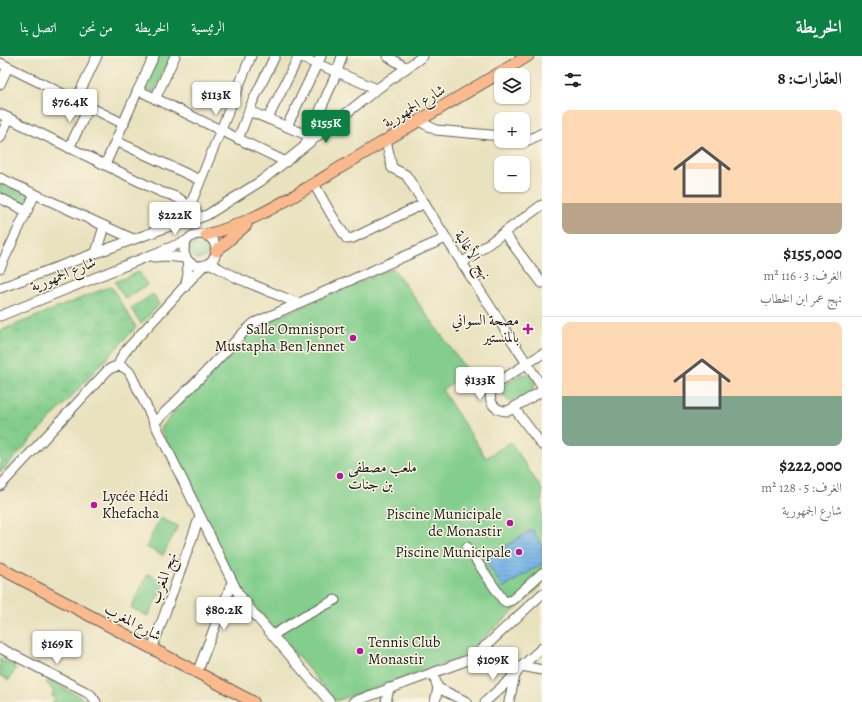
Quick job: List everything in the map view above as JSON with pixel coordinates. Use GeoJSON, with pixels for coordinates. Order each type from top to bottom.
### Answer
{"type":"FeatureCollection","features":[{"type":"Feature","properties":{"kind":"main road","name":"شارع الجمهورية"},"geometry":{"type":"LineString","coordinates":[[203,234],[225,230],[252,219],[314,184],[528,56]]}},
{"type":"Feature","properties":{"kind":"main road","name":"شارع الجمهورية"},"geometry":{"type":"LineString","coordinates":[[211,259],[252,219]]}},
{"type":"Feature","properties":{"kind":"main road","name":"شارع المغرب"},"geometry":{"type":"LineString","coordinates":[[1,571],[253,702]]}},
{"type":"Feature","properties":{"kind":"street"},"geometry":{"type":"LineString","coordinates":[[76,100],[97,56]]}},
{"type":"Feature","properties":{"kind":"street"},"geometry":{"type":"LineString","coordinates":[[105,165],[154,56]]}},
{"type":"Feature","properties":{"kind":"street"},"geometry":{"type":"LineString","coordinates":[[155,99],[175,56]]}},
{"type":"Feature","properties":{"kind":"street"},"geometry":{"type":"LineString","coordinates":[[190,207],[251,56]]}},
{"type":"Feature","properties":{"kind":"street"},"geometry":{"type":"LineString","coordinates":[[238,139],[249,111],[275,56]]}},
{"type":"Feature","properties":{"kind":"street"},"geometry":{"type":"LineString","coordinates":[[268,118],[298,56],[320,60],[337,72],[377,89]]}},
{"type":"Feature","properties":{"kind":"street"},"geometry":{"type":"LineString","coordinates":[[312,137],[342,56]]}},
{"type":"Feature","properties":{"kind":"street"},"geometry":{"type":"LineString","coordinates":[[387,56],[407,68]]}},
{"type":"Feature","properties":{"kind":"street"},"geometry":{"type":"LineString","coordinates":[[181,218],[191,224],[195,220],[215,211],[246,192],[304,147],[312,137],[423,56]]}},
{"type":"Feature","properties":{"kind":"street"},"geometry":{"type":"LineString","coordinates":[[287,126],[320,60]]}},
{"type":"Feature","properties":{"kind":"street"},"geometry":{"type":"LineString","coordinates":[[0,84],[4,65],[124,124]]}},
{"type":"Feature","properties":{"kind":"street"},"geometry":{"type":"LineString","coordinates":[[138,90],[286,162]]}},
{"type":"Feature","properties":{"kind":"street"},"geometry":{"type":"LineString","coordinates":[[69,148],[89,107]]}},
{"type":"Feature","properties":{"kind":"street"},"geometry":{"type":"LineString","coordinates":[[249,111],[312,137]]}},
{"type":"Feature","properties":{"kind":"street"},"geometry":{"type":"LineString","coordinates":[[0,114],[161,192],[183,201],[196,213],[195,220],[203,234],[214,242],[211,259],[128,348],[122,356],[118,366]]}},
{"type":"Feature","properties":{"kind":"street"},"geometry":{"type":"LineString","coordinates":[[0,138],[9,118]]}},
{"type":"Feature","properties":{"kind":"street"},"geometry":{"type":"LineString","coordinates":[[419,121],[436,130],[494,135]]}},
{"type":"Feature","properties":{"kind":"street"},"geometry":{"type":"LineString","coordinates":[[530,139],[542,133]]}},
{"type":"Feature","properties":{"kind":"street","name":"نهج الأغالبة"},"geometry":{"type":"LineString","coordinates":[[386,140],[393,170],[404,173],[425,203],[462,264],[542,387]]}},
{"type":"Feature","properties":{"kind":"street"},"geometry":{"type":"LineString","coordinates":[[116,141],[200,180]]}},
{"type":"Feature","properties":{"kind":"street"},"geometry":{"type":"LineString","coordinates":[[0,178],[133,239]]}},
{"type":"Feature","properties":{"kind":"street"},"geometry":{"type":"LineString","coordinates":[[314,184],[334,220],[347,239],[353,238],[425,203]]}},
{"type":"Feature","properties":{"kind":"street"},"geometry":{"type":"LineString","coordinates":[[161,192],[170,199],[181,218],[187,240],[184,249],[188,274],[184,288]]}},
{"type":"Feature","properties":{"kind":"street"},"geometry":{"type":"LineString","coordinates":[[0,268],[35,194]]}},
{"type":"Feature","properties":{"kind":"street"},"geometry":{"type":"LineString","coordinates":[[0,198],[26,211]]}},
{"type":"Feature","properties":{"kind":"street"},"geometry":{"type":"LineString","coordinates":[[462,264],[542,205]]}},
{"type":"Feature","properties":{"kind":"street"},"geometry":{"type":"LineString","coordinates":[[181,218],[183,207],[190,207],[197,210],[215,211]]}},
{"type":"Feature","properties":{"kind":"street"},"geometry":{"type":"LineString","coordinates":[[0,288],[133,239],[181,218]]}},
{"type":"Feature","properties":{"kind":"street"},"geometry":{"type":"LineString","coordinates":[[96,253],[104,226]]}},
{"type":"Feature","properties":{"kind":"street"},"geometry":{"type":"LineString","coordinates":[[504,232],[540,277]]}},
{"type":"Feature","properties":{"kind":"street"},"geometry":{"type":"LineString","coordinates":[[187,240],[196,234],[203,234]]}},
{"type":"Feature","properties":{"kind":"street"},"geometry":{"type":"LineString","coordinates":[[154,423],[250,326],[297,303],[446,238]]}},
{"type":"Feature","properties":{"kind":"street","name":"شارع الجمهورية"},"geometry":{"type":"LineString","coordinates":[[0,316],[187,240]]}},
{"type":"Feature","properties":{"kind":"street","name":"شارع الجمهورية"},"geometry":{"type":"LineString","coordinates":[[137,261],[166,256],[186,259]]}},
{"type":"Feature","properties":{"kind":"street"},"geometry":{"type":"LineString","coordinates":[[186,259],[194,265],[211,259]]}},
{"type":"Feature","properties":{"kind":"street"},"geometry":{"type":"LineString","coordinates":[[211,259],[226,272],[297,303]]}},
{"type":"Feature","properties":{"kind":"street"},"geometry":{"type":"LineString","coordinates":[[542,354],[497,383],[490,393],[490,399],[497,409],[508,411],[542,390]]}},
{"type":"Feature","properties":{"kind":"street"},"geometry":{"type":"LineString","coordinates":[[0,486],[111,368],[118,366],[125,368],[130,373],[208,530],[232,582],[244,601],[330,702]]}},
{"type":"Feature","properties":{"kind":"street"},"geometry":{"type":"LineString","coordinates":[[514,408],[542,445]]}},
{"type":"Feature","properties":{"kind":"street","name":"نهج المغرب"},"geometry":{"type":"LineString","coordinates":[[152,649],[200,516]]}},
{"type":"Feature","properties":{"kind":"street"},"geometry":{"type":"LineString","coordinates":[[467,547],[502,600],[506,602],[512,600],[542,573]]}},
{"type":"Feature","properties":{"kind":"street"},"geometry":{"type":"LineString","coordinates":[[197,673],[232,582]]}},
{"type":"Feature","properties":{"kind":"street"},"geometry":{"type":"LineString","coordinates":[[353,702],[468,660],[486,646],[542,594]]}},
{"type":"Feature","properties":{"kind":"street"},"geometry":{"type":"LineString","coordinates":[[273,635],[304,616],[335,600]]}},
{"type":"Feature","properties":{"kind":"street"},"geometry":{"type":"LineString","coordinates":[[486,646],[515,675]]}},
{"type":"Feature","properties":{"kind":"street"},"geometry":{"type":"LineString","coordinates":[[0,648],[84,691],[91,695],[96,702]]}},
{"type":"Feature","properties":{"kind":"street"},"geometry":{"type":"LineString","coordinates":[[485,702],[542,648]]}},
{"type":"Feature","properties":{"kind":"street"},"geometry":{"type":"LineString","coordinates":[[522,666],[542,670]]}},
{"type":"Feature","properties":{"kind":"street"},"geometry":{"type":"LineString","coordinates":[[433,674],[438,688],[435,702]]}},
{"type":"Feature","properties":{"kind":"street"},"geometry":{"type":"LineString","coordinates":[[509,702],[515,675]]}},
{"type":"Feature","properties":{"kind":"street"},"geometry":{"type":"LineString","coordinates":[[386,702],[389,688]]}},
{"type":"Feature","properties":{"kind":"street"},"geometry":{"type":"LineString","coordinates":[[438,688],[467,702]]}},
{"type":"Feature","properties":{"kind":"green space"},"geometry":{"type":"Polygon","coordinates":[[[159,56],[172,56],[154,92],[144,88],[159,56]]]}},
{"type":"Feature","properties":{"kind":"green space"},"geometry":{"type":"Polygon","coordinates":[[[0,177],[30,192],[23,208],[0,196],[0,177]]]}},
{"type":"Feature","properties":{"kind":"green space"},"geometry":{"type":"Polygon","coordinates":[[[199,239],[206,242],[209,249],[206,256],[199,259],[192,256],[189,249],[192,242],[199,239]]]}},
{"type":"Feature","properties":{"kind":"green space","name":"ملعب مصطفى بن جنات"},"geometry":{"type":"Polygon","coordinates":[[[393,268],[468,372],[442,390],[486,458],[511,442],[542,490],[542,585],[463,657],[336,701],[231,578],[160,428],[250,329],[393,268]]]}},
{"type":"Feature","properties":{"kind":"green space"},"geometry":{"type":"Polygon","coordinates":[[[139,272],[147,285],[125,299],[115,282],[139,272]]]}},
{"type":"Feature","properties":{"kind":"green space"},"geometry":{"type":"Polygon","coordinates":[[[111,286],[136,327],[0,473],[0,331],[111,286]]]}},
{"type":"Feature","properties":{"kind":"green space"},"geometry":{"type":"Polygon","coordinates":[[[153,294],[159,304],[141,324],[131,308],[153,294]]]}},
{"type":"Feature","properties":{"kind":"green space"},"geometry":{"type":"Polygon","coordinates":[[[522,374],[530,375],[535,382],[533,390],[515,402],[507,400],[502,393],[504,385],[522,374]]]}},
{"type":"Feature","properties":{"kind":"green space"},"geometry":{"type":"Polygon","coordinates":[[[160,518],[178,526],[163,555],[146,547],[160,518]]]}},
{"type":"Feature","properties":{"kind":"green space"},"geometry":{"type":"Polygon","coordinates":[[[148,574],[165,583],[148,616],[131,608],[148,574]]]}},
{"type":"Feature","properties":{"kind":"green space"},"geometry":{"type":"Polygon","coordinates":[[[0,658],[16,668],[9,680],[0,675],[0,658]]]}},
{"type":"Feature","properties":{"kind":"green space"},"geometry":{"type":"Polygon","coordinates":[[[49,680],[79,696],[86,702],[52,702],[55,700],[52,695],[54,692],[46,682],[49,680]]]}},
{"type":"Feature","properties":{"kind":"water","name":"Piscine Municipale"},"geometry":{"type":"Polygon","coordinates":[[[532,529],[542,544],[542,564],[503,588],[485,560],[532,529]]]}},
{"type":"Feature","properties":{"kind":"place","name":"مصحة السواني بالمنستير"},"geometry":{"type":"Point","coordinates":[528,329]}},
{"type":"Feature","properties":{"kind":"place","name":"Salle Omnisport Mustapha Ben Jennet"},"geometry":{"type":"Point","coordinates":[353,338]}},
{"type":"Feature","properties":{"kind":"place","name":"ملعب مصطفى بن جنات"},"geometry":{"type":"Point","coordinates":[340,476]}},
{"type":"Feature","properties":{"kind":"place","name":"Lycée Hédi Khefacha"},"geometry":{"type":"Point","coordinates":[94,505]}},
{"type":"Feature","properties":{"kind":"place","name":"Piscine Municipale de Monastir"},"geometry":{"type":"Point","coordinates":[510,523]}},
{"type":"Feature","properties":{"kind":"place","name":"Piscine Municipale"},"geometry":{"type":"Point","coordinates":[519,552]}},
{"type":"Feature","properties":{"kind":"place","name":"Tennis Club Monastir"},"geometry":{"type":"Point","coordinates":[360,651]}}]}
